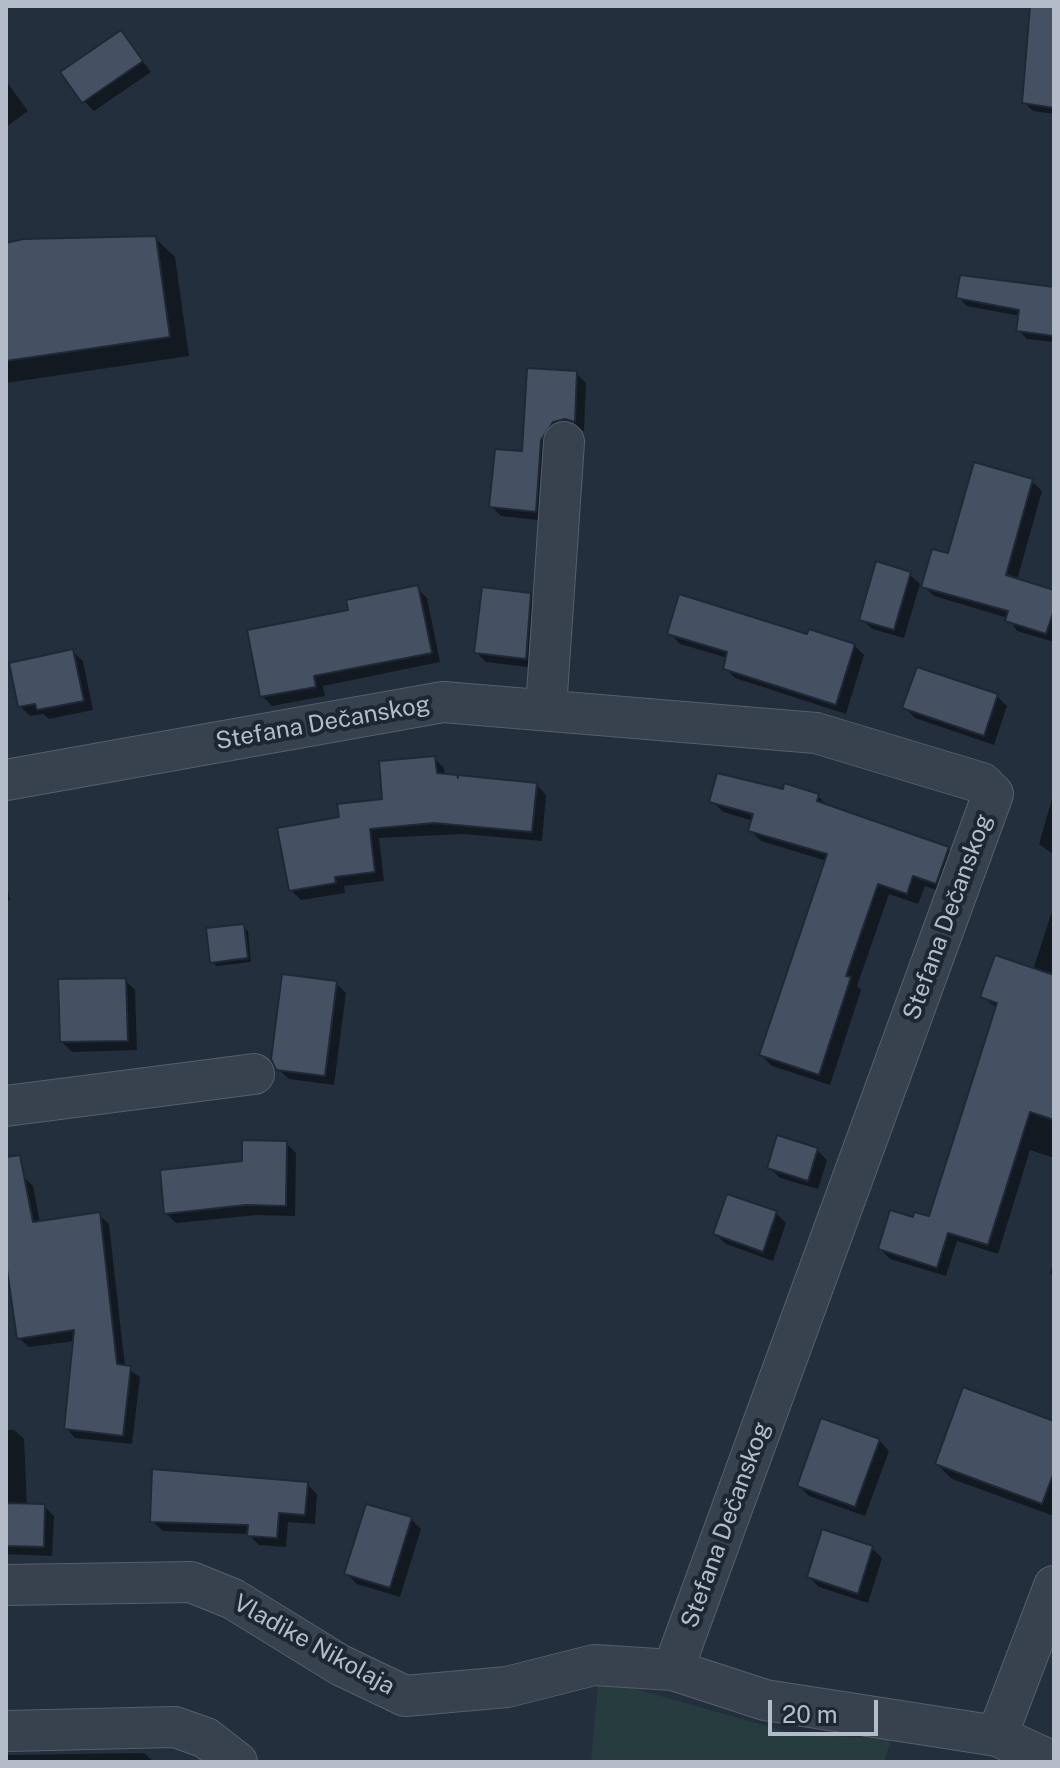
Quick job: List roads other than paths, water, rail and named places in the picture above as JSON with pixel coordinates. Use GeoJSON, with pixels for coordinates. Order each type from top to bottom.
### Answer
{"type":"FeatureCollection","features":[{"type":"Feature","properties":{"kind":"street"},"geometry":{"type":"LineString","coordinates":[[546,709],[564,442]]}},
{"type":"Feature","properties":{"kind":"street","name":"Stefana Dečanskog"},"geometry":{"type":"LineString","coordinates":[[6,780],[443,702],[816,733],[982,783],[993,794],[673,1670]]}},
{"type":"Feature","properties":{"kind":"street"},"geometry":{"type":"LineString","coordinates":[[6,1106],[254,1074]]}},
{"type":"Feature","properties":{"kind":"street","name":"Vladike Nikolaja"},"geometry":{"type":"LineString","coordinates":[[6,1585],[191,1582],[233,1599],[340,1665],[405,1696],[507,1687],[594,1665],[673,1670],[765,1700],[997,1736],[1054,1762]]}},
{"type":"Feature","properties":{"kind":"street"},"geometry":{"type":"LineString","coordinates":[[997,1736],[1054,1586]]}},
{"type":"Feature","properties":{"kind":"street"},"geometry":{"type":"LineString","coordinates":[[6,1731],[175,1727],[206,1738],[237,1762]]}}]}
